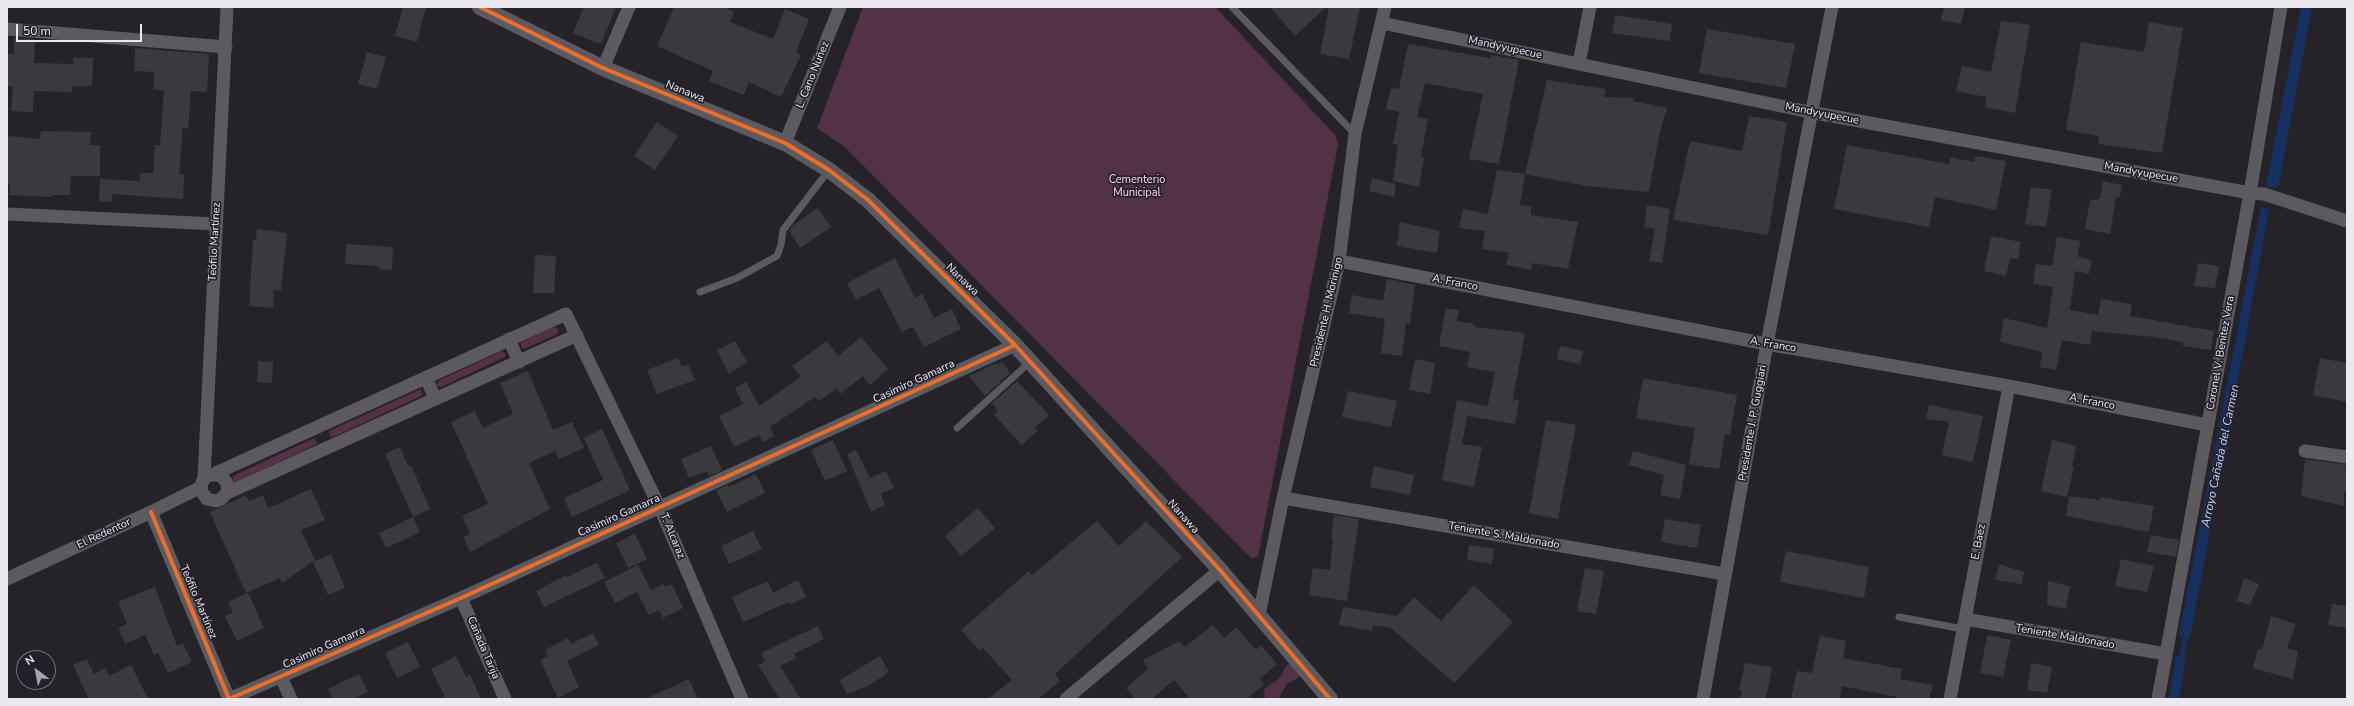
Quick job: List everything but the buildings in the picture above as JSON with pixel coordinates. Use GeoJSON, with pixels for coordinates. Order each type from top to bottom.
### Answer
{"type":"FeatureCollection","features":[{"type":"Feature","properties":{"kind":"street","name":"Teófilo Martínez"},"geometry":{"type":"LineString","coordinates":[[207,479],[216,224],[227,7]]}},
{"type":"Feature","properties":{"kind":"street","name":"Nanawa"},"geometry":{"type":"LineString","coordinates":[[480,7],[602,68],[785,143],[830,170],[868,200],[1015,345],[1220,570],[1329,699]]}},
{"type":"Feature","properties":{"kind":"street"},"geometry":{"type":"LineString","coordinates":[[602,68],[629,7]]}},
{"type":"Feature","properties":{"kind":"street","name":"L. Cano Nuñez"},"geometry":{"type":"LineString","coordinates":[[785,143],[840,7]]}},
{"type":"Feature","properties":{"kind":"street","name":"Presidente H. Morinigo"},"geometry":{"type":"LineString","coordinates":[[1259,615],[1283,498],[1339,261],[1355,134],[1385,7]]}},
{"type":"Feature","properties":{"kind":"street"},"geometry":{"type":"LineString","coordinates":[[1579,63],[1590,7]]}},
{"type":"Feature","properties":{"kind":"street","name":"Presidente J. P. Guggiari"},"geometry":{"type":"LineString","coordinates":[[1703,699],[1810,112],[1832,7]]}},
{"type":"Feature","properties":{"kind":"street","name":"Coronel V. Benitez Vera"},"geometry":{"type":"LineString","coordinates":[[2158,699],[2250,193],[2281,7]]}},
{"type":"Feature","properties":{"kind":"street","name":"Mandyyupecue"},"geometry":{"type":"LineString","coordinates":[[1382,23],[1810,112],[2250,193],[2264,194],[2347,221]]}},
{"type":"Feature","properties":{"kind":"street"},"geometry":{"type":"LineString","coordinates":[[7,29],[226,47]]}},
{"type":"Feature","properties":{"kind":"street"},"geometry":{"type":"LineString","coordinates":[[7,214],[216,224]]}},
{"type":"Feature","properties":{"kind":"street","name":"A. Franco"},"geometry":{"type":"LineString","coordinates":[[1339,261],[1767,344],[2009,386],[2208,425]]}},
{"type":"Feature","properties":{"kind":"street","name":"El Redentor"},"geometry":{"type":"LineString","coordinates":[[7,579],[151,512],[207,479],[563,313]]}},
{"type":"Feature","properties":{"kind":"street","name":"T. Alcaraz"},"geometry":{"type":"LineString","coordinates":[[563,313],[566,314],[577,335],[660,508],[742,699]]}},
{"type":"Feature","properties":{"kind":"street"},"geometry":{"type":"LineString","coordinates":[[227,493],[227,481],[207,479],[203,495],[211,500],[220,499],[227,493],[577,335]]}},
{"type":"Feature","properties":{"kind":"street"},"geometry":{"type":"LineString","coordinates":[[510,339],[519,362]]}},
{"type":"Feature","properties":{"kind":"street","name":"Casimiro Gamarra"},"geometry":{"type":"LineString","coordinates":[[229,699],[462,598],[1015,345]]}},
{"type":"Feature","properties":{"kind":"street"},"geometry":{"type":"LineString","coordinates":[[426,377],[435,399]]}},
{"type":"Feature","properties":{"kind":"street","name":"E. Baez"},"geometry":{"type":"LineString","coordinates":[[1950,699],[2009,386]]}},
{"type":"Feature","properties":{"kind":"street"},"geometry":{"type":"LineString","coordinates":[[2305,451],[2347,457]]}},
{"type":"Feature","properties":{"kind":"street","name":"Teniente S. Maldonado"},"geometry":{"type":"LineString","coordinates":[[1283,498],[1725,574]]}},
{"type":"Feature","properties":{"kind":"street","name":"Teófilo Martínez"},"geometry":{"type":"LineString","coordinates":[[151,512],[229,699]]}},
{"type":"Feature","properties":{"kind":"street"},"geometry":{"type":"LineString","coordinates":[[1066,699],[1220,570]]}},
{"type":"Feature","properties":{"kind":"street","name":"Cañada Tarija"},"geometry":{"type":"LineString","coordinates":[[462,598],[505,699]]}},
{"type":"Feature","properties":{"kind":"street","name":"Teniente Maldonado"},"geometry":{"type":"LineString","coordinates":[[1964,624],[2166,654]]}},
{"type":"Feature","properties":{"kind":"street"},"geometry":{"type":"LineString","coordinates":[[281,677],[291,699]]}},
{"type":"Feature","properties":{"kind":"lane"},"geometry":{"type":"LineString","coordinates":[[1232,7],[1355,134]]}},
{"type":"Feature","properties":{"kind":"lane"},"geometry":{"type":"LineString","coordinates":[[700,292],[738,278],[777,256],[781,245],[783,230],[830,170]]}},
{"type":"Feature","properties":{"kind":"lane"},"geometry":{"type":"LineString","coordinates":[[957,428],[1030,362]]}},
{"type":"Feature","properties":{"kind":"lane"},"geometry":{"type":"LineString","coordinates":[[1899,617],[1964,624]]}},
{"type":"Feature","properties":{"kind":"green space","name":"Cementerio Municipal"},"geometry":{"type":"Polygon","coordinates":[[[863,7],[1215,7],[1336,136],[1338,145],[1258,556],[1252,559],[845,147],[817,128],[863,7]]]}},
{"type":"Feature","properties":{"kind":"green space"},"geometry":{"type":"Polygon","coordinates":[[[554,327],[558,329],[557,334],[524,349],[521,347],[521,342],[554,327]]]}},
{"type":"Feature","properties":{"kind":"green space"},"geometry":{"type":"Polygon","coordinates":[[[502,351],[506,354],[505,357],[441,387],[437,386],[438,381],[502,351]]]}},
{"type":"Feature","properties":{"kind":"green space"},"geometry":{"type":"Polygon","coordinates":[[[421,389],[423,395],[333,437],[329,436],[329,431],[421,389]]]}},
{"type":"Feature","properties":{"kind":"green space"},"geometry":{"type":"Polygon","coordinates":[[[314,438],[317,444],[236,482],[233,481],[233,476],[314,438]]]}},
{"type":"Feature","properties":{"kind":"green space"},"geometry":{"type":"Polygon","coordinates":[[[1292,664],[1300,670],[1300,677],[1287,684],[1278,699],[1265,699],[1264,689],[1279,679],[1286,666],[1292,664]]]}},
{"type":"Feature","properties":{"kind":"water"},"geometry":{"type":"Polygon","coordinates":[[[2301,7],[2312,7],[2278,188],[2266,186],[2301,7]]]}},
{"type":"Feature","properties":{"kind":"water"},"geometry":{"type":"Polygon","coordinates":[[[2261,207],[2269,210],[2190,639],[2179,636],[2261,207]]]}},
{"type":"Feature","properties":{"kind":"water"},"geometry":{"type":"Polygon","coordinates":[[[2176,655],[2186,658],[2179,699],[2169,699],[2176,655]]]}},
{"type":"Feature","properties":{"kind":"waterway","name":"Arroyo Cañada del Carmen"},"geometry":{"type":"LineString","coordinates":[[2222,465],[2233,404]]}},
{"type":"Feature","properties":{"kind":"waterway","name":"Arroyo Cañada del Carmen"},"geometry":{"type":"LineString","coordinates":[[2181,663],[2186,631]]}},
{"type":"Feature","properties":{"kind":"cycle path"},"geometry":{"type":"LineString","coordinates":[[480,7],[603,68],[785,143],[829,170],[868,200],[1015,345],[1220,570],[1330,699]]}},
{"type":"Feature","properties":{"kind":"cycle path"},"geometry":{"type":"LineString","coordinates":[[151,512],[229,699],[461,598],[1015,345]]}}]}
